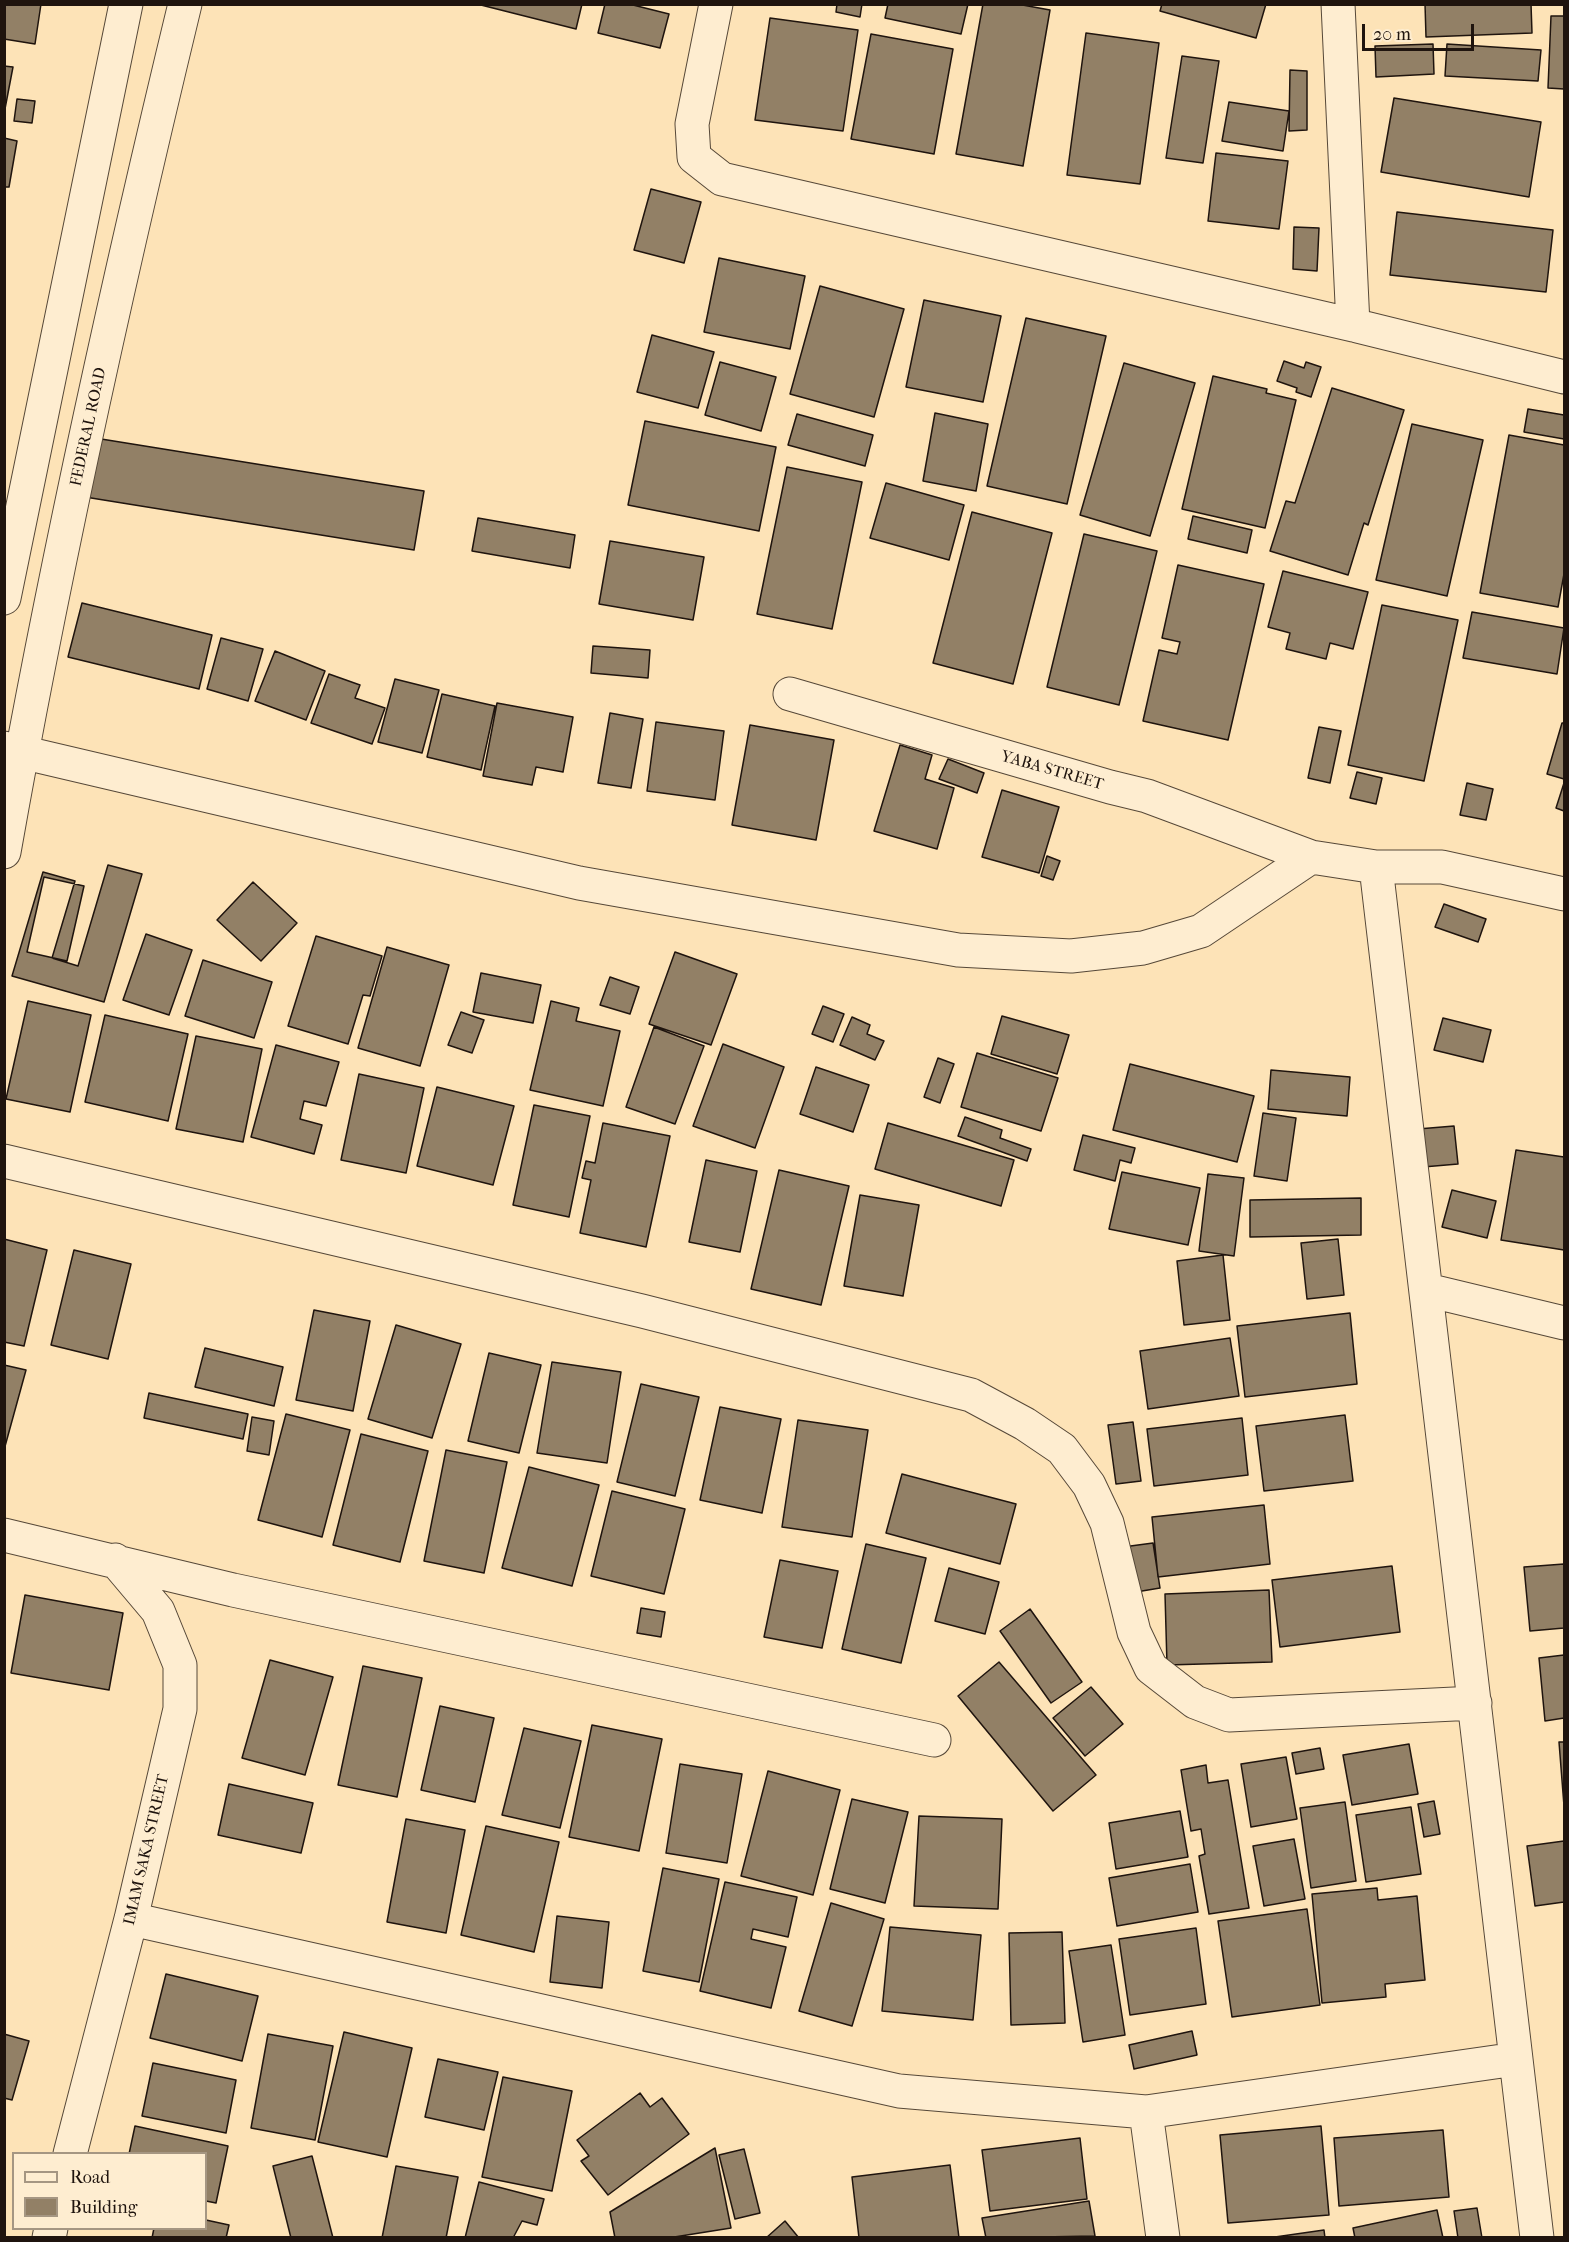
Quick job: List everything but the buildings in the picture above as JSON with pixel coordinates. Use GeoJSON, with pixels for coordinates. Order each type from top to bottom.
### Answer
{"type":"FeatureCollection","features":[{"type":"Feature","properties":{"kind":"street"},"geometry":{"type":"LineString","coordinates":[[4,598],[126,4]]}},
{"type":"Feature","properties":{"kind":"street","name":"FEDERAL ROAD"},"geometry":{"type":"LineString","coordinates":[[4,852],[13,750],[185,4]]}},
{"type":"Feature","properties":{"kind":"street"},"geometry":{"type":"LineString","coordinates":[[716,4],[692,124],[694,157],[722,179],[1353,325],[1564,377]]}},
{"type":"Feature","properties":{"kind":"street"},"geometry":{"type":"LineString","coordinates":[[1338,4],[1353,325]]}},
{"type":"Feature","properties":{"kind":"street","name":"YABA STREET"},"geometry":{"type":"LineString","coordinates":[[790,694],[1110,788],[1147,796],[1311,857],[1376,867],[1442,867],[1564,894]]}},
{"type":"Feature","properties":{"kind":"street"},"geometry":{"type":"LineString","coordinates":[[13,750],[579,883],[958,950],[1071,956],[1143,948],[1201,931],[1311,857]]}},
{"type":"Feature","properties":{"kind":"street"},"geometry":{"type":"LineString","coordinates":[[1376,867],[1537,2238]]}},
{"type":"Feature","properties":{"kind":"street"},"geometry":{"type":"LineString","coordinates":[[4,1161],[642,1311],[971,1395],[1025,1424],[1062,1449],[1089,1485],[1107,1523],[1134,1632],[1142,1650],[1151,1668],[1195,1702],[1229,1715],[1475,1703]]}},
{"type":"Feature","properties":{"kind":"street"},"geometry":{"type":"LineString","coordinates":[[1427,1290],[1564,1323]]}},
{"type":"Feature","properties":{"kind":"street"},"geometry":{"type":"LineString","coordinates":[[4,1535],[256,1595],[934,1740]]}},
{"type":"Feature","properties":{"kind":"street","name":"IMAM SAKA STREET"},"geometry":{"type":"LineString","coordinates":[[71,2152],[130,1919],[180,1709],[180,1665],[158,1611],[115,1560]]}},
{"type":"Feature","properties":{"kind":"street"},"geometry":{"type":"LineString","coordinates":[[130,1919],[899,2091],[1146,2112],[1516,2059]]}},
{"type":"Feature","properties":{"kind":"street"},"geometry":{"type":"LineString","coordinates":[[1146,2112],[1163,2238]]}}]}
